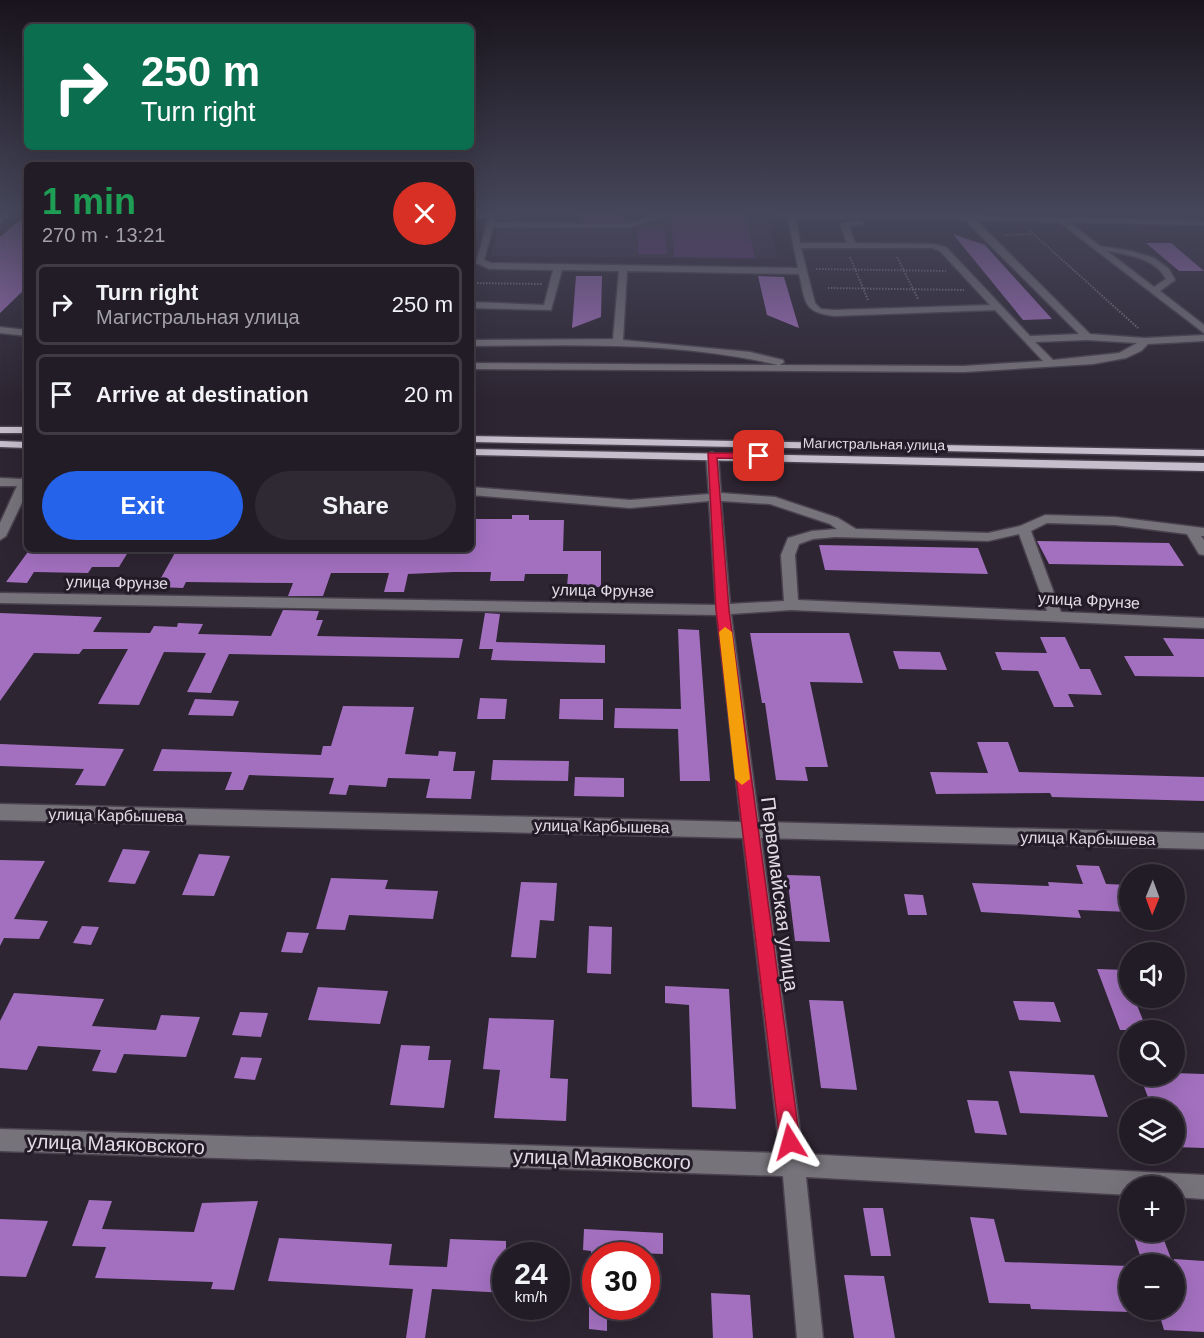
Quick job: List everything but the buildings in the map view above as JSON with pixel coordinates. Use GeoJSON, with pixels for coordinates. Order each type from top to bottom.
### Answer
{"type":"FeatureCollection","features":[{"type":"Feature","properties":{"kind":"main road"},"geometry":{"type":"LineString","coordinates":[[0,430],[24,430]]}},
{"type":"Feature","properties":{"kind":"main road","name":"Магистральная улица"},"geometry":{"type":"LineString","coordinates":[[474,439],[1204,453]]}},
{"type":"Feature","properties":{"kind":"main road"},"geometry":{"type":"LineString","coordinates":[[0,444],[24,445]]}},
{"type":"Feature","properties":{"kind":"main road","name":"Магистральная улица"},"geometry":{"type":"LineString","coordinates":[[474,452],[712,455],[1204,467]]}},
{"type":"Feature","properties":{"kind":"street"},"geometry":{"type":"LineString","coordinates":[[474,305],[548,308],[556,276]]}},
{"type":"Feature","properties":{"kind":"street"},"geometry":{"type":"LineString","coordinates":[[618,342],[622,276]]}},
{"type":"Feature","properties":{"kind":"street"},"geometry":{"type":"LineString","coordinates":[[803,276],[811,304],[818,311],[873,312],[998,307]]}},
{"type":"Feature","properties":{"kind":"street"},"geometry":{"type":"LineString","coordinates":[[970,276],[1051,364]]}},
{"type":"Feature","properties":{"kind":"street"},"geometry":{"type":"LineString","coordinates":[[1026,276],[1087,337]]}},
{"type":"Feature","properties":{"kind":"street"},"geometry":{"type":"LineString","coordinates":[[1135,276],[1204,330]]}},
{"type":"Feature","properties":{"kind":"street"},"geometry":{"type":"LineString","coordinates":[[1154,291],[1171,280],[1170,276]]}},
{"type":"Feature","properties":{"kind":"street"},"geometry":{"type":"LineString","coordinates":[[0,330],[24,333]]}},
{"type":"Feature","properties":{"kind":"street"},"geometry":{"type":"LineString","coordinates":[[1027,339],[1087,337],[1149,341],[1204,338]]}},
{"type":"Feature","properties":{"kind":"street"},"geometry":{"type":"LineString","coordinates":[[474,366],[964,369],[1051,364],[1122,356],[1149,341]]}},
{"type":"Feature","properties":{"kind":"street"},"geometry":{"type":"LineString","coordinates":[[474,343],[618,342],[750,355],[809,368]]}},
{"type":"Feature","properties":{"kind":"street","name":"Первомайская улица"},"geometry":{"type":"LineString","coordinates":[[712,455],[723,610],[748,830],[793,1165],[810,1338]]}},
{"type":"Feature","properties":{"kind":"street"},"geometry":{"type":"LineString","coordinates":[[0,482],[24,481]]}},
{"type":"Feature","properties":{"kind":"street"},"geometry":{"type":"LineString","coordinates":[[0,536],[24,485]]}},
{"type":"Feature","properties":{"kind":"street"},"geometry":{"type":"LineString","coordinates":[[474,491],[630,504],[716,497],[771,500],[834,521],[854,534]]}},
{"type":"Feature","properties":{"kind":"street"},"geometry":{"type":"LineString","coordinates":[[791,605],[788,555],[793,541],[812,535],[988,537],[1024,529],[1045,519],[1115,522],[1198,532],[1204,551]]}},
{"type":"Feature","properties":{"kind":"street"},"geometry":{"type":"LineString","coordinates":[[1024,529],[1056,616]]}},
{"type":"Feature","properties":{"kind":"street","name":"улица Фрунзе"},"geometry":{"type":"LineString","coordinates":[[0,598],[723,610],[791,605],[1204,623]]}},
{"type":"Feature","properties":{"kind":"street","name":"улица Карбышева"},"geometry":{"type":"LineString","coordinates":[[0,812],[1204,841]]}},
{"type":"Feature","properties":{"kind":"street","name":"улица Маяковского"},"geometry":{"type":"LineString","coordinates":[[0,1140],[793,1165],[1204,1187]]}},
{"type":"Feature","properties":{"kind":"path"},"geometry":{"type":"LineString","coordinates":[[488,306],[497,276]]}},
{"type":"Feature","properties":{"kind":"path"},"geometry":{"type":"LineString","coordinates":[[858,276],[873,312]]}},
{"type":"Feature","properties":{"kind":"path"},"geometry":{"type":"LineString","coordinates":[[907,276],[924,310]]}},
{"type":"Feature","properties":{"kind":"path"},"geometry":{"type":"LineString","coordinates":[[1079,276],[1149,341]]}},
{"type":"Feature","properties":{"kind":"path"},"geometry":{"type":"LineString","coordinates":[[474,283],[554,284]]}},
{"type":"Feature","properties":{"kind":"path"},"geometry":{"type":"LineString","coordinates":[[828,288],[982,290]]}},
{"type":"Feature","properties":{"kind":"slow traffic"},"geometry":{"type":"LineString","coordinates":[[725,632],[742,779]]}},
{"type":"Feature","properties":{"kind":"route"},"geometry":{"type":"LineString","coordinates":[[759,456],[712,455],[723,610],[748,830],[790,1142]]}}]}
